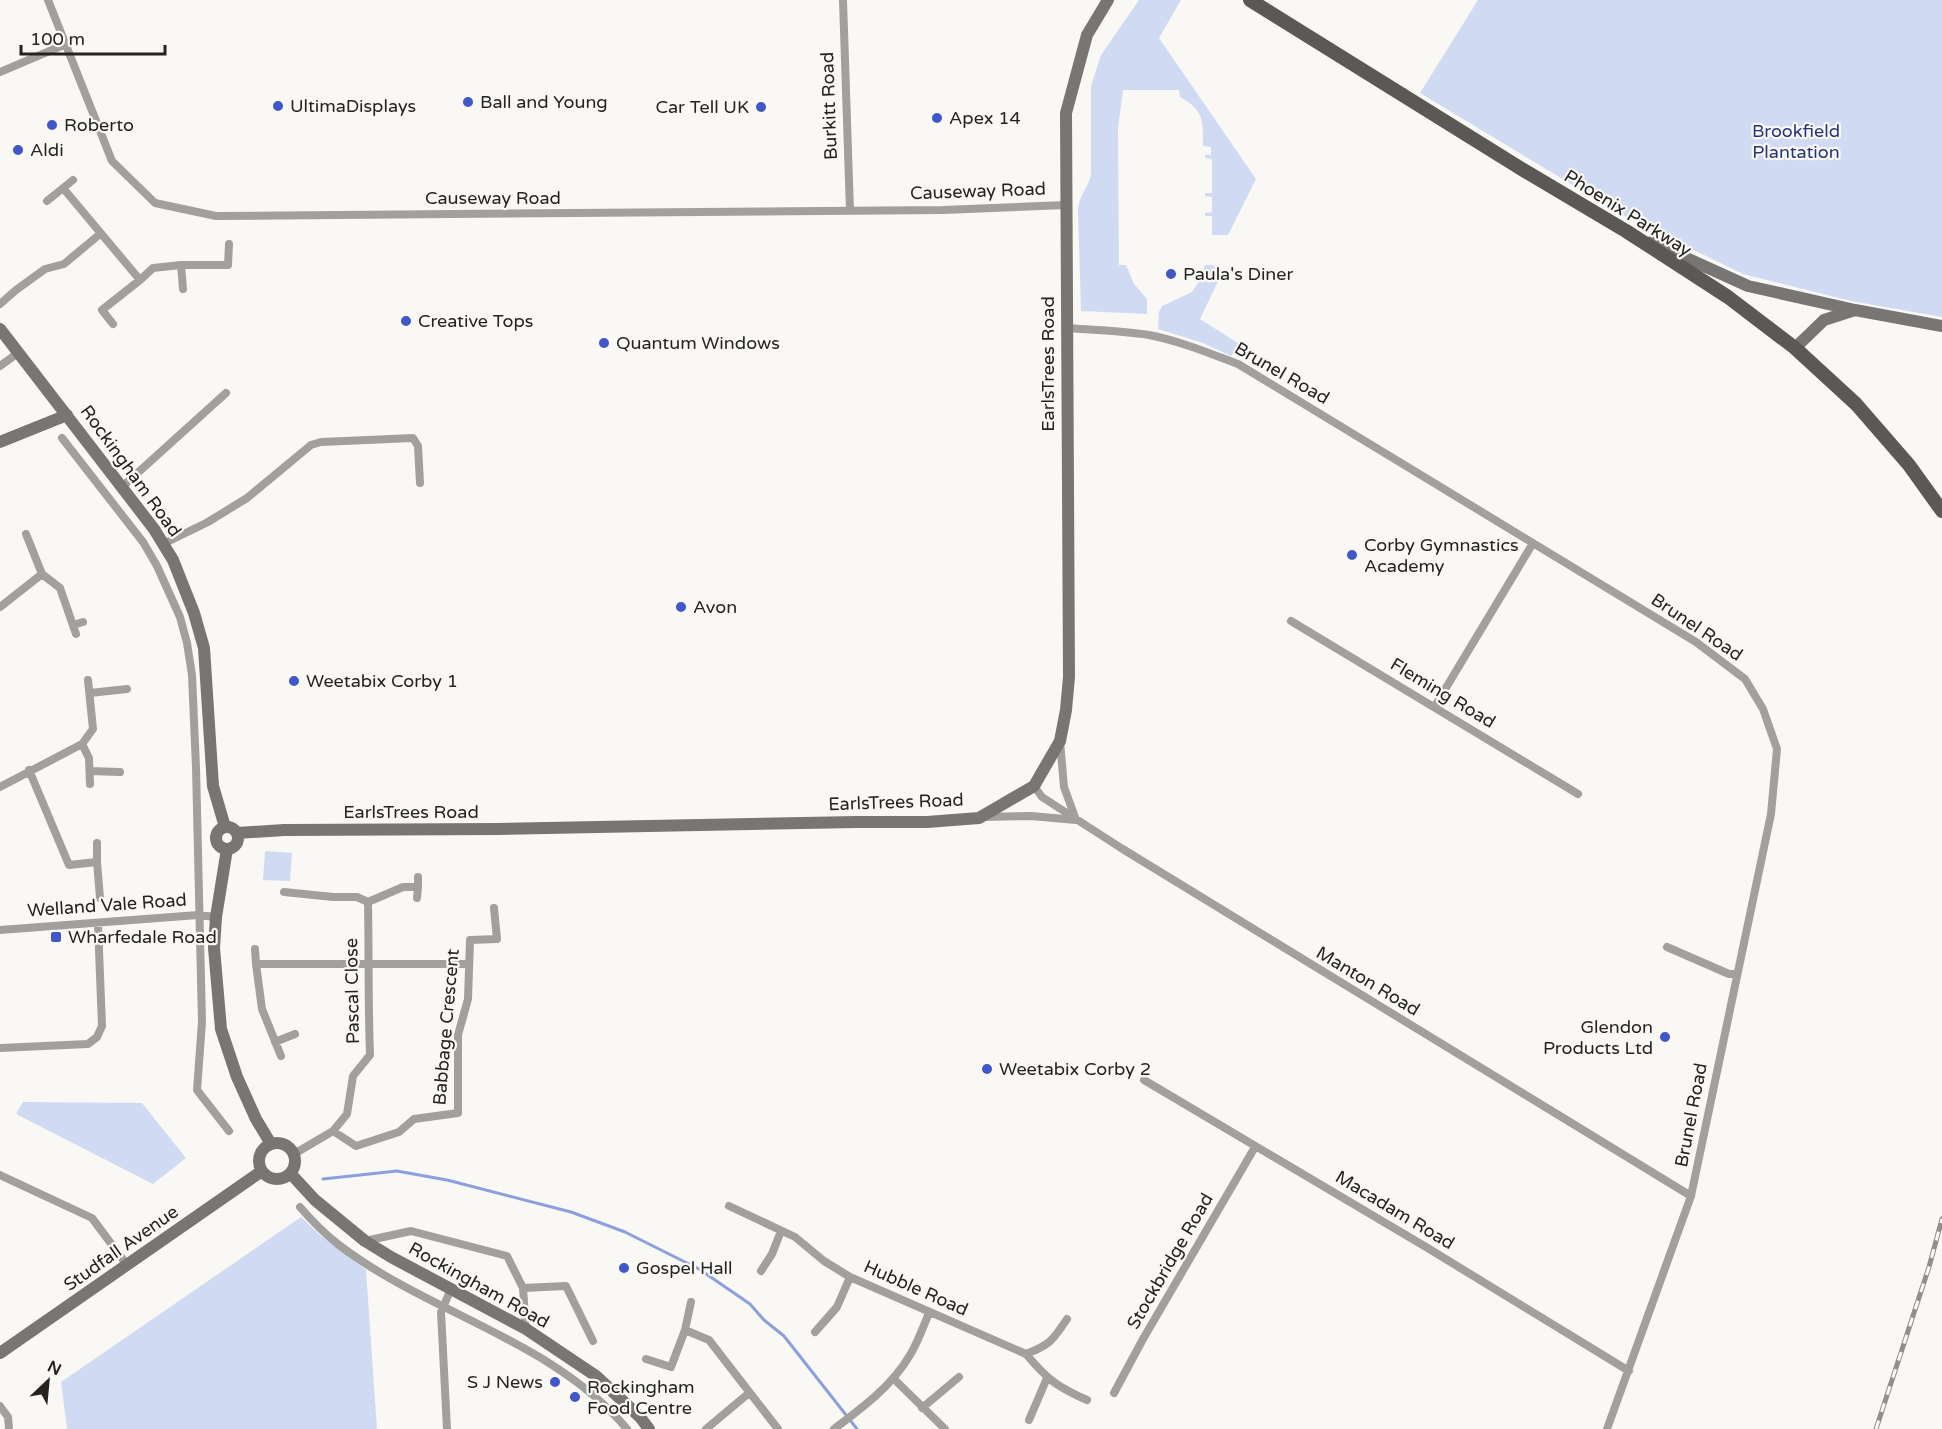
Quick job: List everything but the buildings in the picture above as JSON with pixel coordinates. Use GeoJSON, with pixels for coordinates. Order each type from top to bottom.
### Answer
{"type":"FeatureCollection","features":[{"type":"Feature","properties":{"kind":"main road","name":"Phoenix Parkway"},"geometry":{"type":"LineString","coordinates":[[1250,0],[1626,231],[1728,297],[1795,348],[1856,404],[1909,465],[1942,512]]}},
{"type":"Feature","properties":{"kind":"street","name":"Causeway Road"},"geometry":{"type":"LineString","coordinates":[[48,0],[112,161],[155,203],[216,216],[943,210],[1065,205]]}},
{"type":"Feature","properties":{"kind":"street","name":"Burkitt Road"},"geometry":{"type":"LineString","coordinates":[[843,0],[849,211]]}},
{"type":"Feature","properties":{"kind":"street","name":"EarlsTrees Road"},"geometry":{"type":"LineString","coordinates":[[237,833],[284,830],[927,822],[979,818],[1034,786],[1060,741],[1069,677],[1066,113],[1087,35],[1108,0]]}},
{"type":"Feature","properties":{"kind":"street"},"geometry":{"type":"LineString","coordinates":[[0,72],[66,44]]}},
{"type":"Feature","properties":{"kind":"street"},"geometry":{"type":"LineString","coordinates":[[47,201],[73,180]]}},
{"type":"Feature","properties":{"kind":"street"},"geometry":{"type":"LineString","coordinates":[[63,188],[140,280]]}},
{"type":"Feature","properties":{"kind":"street"},"geometry":{"type":"LineString","coordinates":[[1626,231],[1749,286],[1855,310],[1942,326]]}},
{"type":"Feature","properties":{"kind":"street"},"geometry":{"type":"LineString","coordinates":[[0,304],[45,269],[64,264],[100,234]]}},
{"type":"Feature","properties":{"kind":"street"},"geometry":{"type":"LineString","coordinates":[[113,324],[102,310],[153,268],[181,265],[228,266],[229,244]]}},
{"type":"Feature","properties":{"kind":"street"},"geometry":{"type":"LineString","coordinates":[[181,265],[183,289]]}},
{"type":"Feature","properties":{"kind":"street"},"geometry":{"type":"LineString","coordinates":[[1795,348],[1824,320],[1855,310]]}},
{"type":"Feature","properties":{"kind":"street","name":"Brunel Road"},"geometry":{"type":"LineString","coordinates":[[1066,328],[1152,336],[1195,348],[1238,364],[1696,642],[1745,679],[1763,709],[1777,749],[1771,814],[1691,1196],[1606,1429]]}},
{"type":"Feature","properties":{"kind":"street","name":"Rockingham Road"},"geometry":{"type":"LineString","coordinates":[[0,329],[122,487],[173,560],[190,602],[204,648],[213,786],[225,827]]}},
{"type":"Feature","properties":{"kind":"street"},"geometry":{"type":"LineString","coordinates":[[0,366],[18,353]]}},
{"type":"Feature","properties":{"kind":"street"},"geometry":{"type":"LineString","coordinates":[[122,487],[226,393]]}},
{"type":"Feature","properties":{"kind":"street"},"geometry":{"type":"LineString","coordinates":[[0,442],[67,415]]}},
{"type":"Feature","properties":{"kind":"street"},"geometry":{"type":"LineString","coordinates":[[62,438],[142,542],[157,566],[180,617],[192,675],[196,766],[202,1022],[197,1090],[229,1131]]}},
{"type":"Feature","properties":{"kind":"street"},"geometry":{"type":"LineString","coordinates":[[163,544],[208,522],[247,498],[311,445],[321,442],[413,438],[418,446],[420,483]]}},
{"type":"Feature","properties":{"kind":"street"},"geometry":{"type":"LineString","coordinates":[[26,534],[42,574],[60,588],[74,630],[83,622]]}},
{"type":"Feature","properties":{"kind":"street"},"geometry":{"type":"LineString","coordinates":[[1435,706],[1533,543]]}},
{"type":"Feature","properties":{"kind":"street"},"geometry":{"type":"LineString","coordinates":[[0,607],[42,574]]}},
{"type":"Feature","properties":{"kind":"street","name":"Fleming Road"},"geometry":{"type":"LineString","coordinates":[[1291,621],[1578,794]]}},
{"type":"Feature","properties":{"kind":"street"},"geometry":{"type":"LineString","coordinates":[[0,787],[28,770],[82,744],[93,729],[88,680]]}},
{"type":"Feature","properties":{"kind":"street"},"geometry":{"type":"LineString","coordinates":[[90,693],[127,689]]}},
{"type":"Feature","properties":{"kind":"street"},"geometry":{"type":"LineString","coordinates":[[979,818],[1031,816],[1076,820],[1064,787],[1060,741]]}},
{"type":"Feature","properties":{"kind":"street"},"geometry":{"type":"LineString","coordinates":[[82,744],[89,758],[90,784]]}},
{"type":"Feature","properties":{"kind":"street"},"geometry":{"type":"LineString","coordinates":[[28,770],[69,865],[97,862]]}},
{"type":"Feature","properties":{"kind":"street"},"geometry":{"type":"LineString","coordinates":[[90,771],[120,772]]}},
{"type":"Feature","properties":{"kind":"street","name":"Manton Road"},"geometry":{"type":"LineString","coordinates":[[1034,786],[1042,797],[1076,820],[1691,1196]]}},
{"type":"Feature","properties":{"kind":"street"},"geometry":{"type":"LineString","coordinates":[[225,827],[232,828],[237,833],[236,844],[227,849],[220,846],[216,838],[218,831],[225,827]]}},
{"type":"Feature","properties":{"kind":"street"},"geometry":{"type":"LineString","coordinates":[[97,843],[100,898]]}},
{"type":"Feature","properties":{"kind":"street"},"geometry":{"type":"LineString","coordinates":[[227,849],[216,916],[214,948],[221,1029],[237,1077],[256,1119],[271,1144]]}},
{"type":"Feature","properties":{"kind":"street"},"geometry":{"type":"LineString","coordinates":[[417,898],[418,877]]}},
{"type":"Feature","properties":{"kind":"street"},"geometry":{"type":"LineString","coordinates":[[284,892],[357,897],[368,902],[402,887],[418,887]]}},
{"type":"Feature","properties":{"kind":"street","name":"Pascal Close"},"geometry":{"type":"LineString","coordinates":[[294,1154],[333,1131],[347,1114],[353,1076],[370,1055],[367,992],[368,902]]}},
{"type":"Feature","properties":{"kind":"street","name":"Babbage Crescent"},"geometry":{"type":"LineString","coordinates":[[333,1131],[357,1146],[399,1132],[414,1119],[458,1113],[458,1035],[468,999],[470,940],[497,939],[494,908]]}},
{"type":"Feature","properties":{"kind":"street","name":"Welland Vale Road"},"geometry":{"type":"LineString","coordinates":[[0,930],[198,915],[216,916]]}},
{"type":"Feature","properties":{"kind":"street"},"geometry":{"type":"LineString","coordinates":[[0,1048],[88,1044],[97,1037],[102,1026],[98,924]]}},
{"type":"Feature","properties":{"kind":"street"},"geometry":{"type":"LineString","coordinates":[[1667,947],[1729,974],[1736,974]]}},
{"type":"Feature","properties":{"kind":"street"},"geometry":{"type":"LineString","coordinates":[[255,949],[262,1009],[281,1056]]}},
{"type":"Feature","properties":{"kind":"street"},"geometry":{"type":"LineString","coordinates":[[256,964],[468,964]]}},
{"type":"Feature","properties":{"kind":"street"},"geometry":{"type":"LineString","coordinates":[[275,1042],[294,1034]]}},
{"type":"Feature","properties":{"kind":"street","name":"Macadam Road"},"geometry":{"type":"LineString","coordinates":[[1144,1080],[1426,1247],[1629,1371]]}},
{"type":"Feature","properties":{"kind":"street"},"geometry":{"type":"LineString","coordinates":[[271,1144],[283,1144],[294,1154],[295,1166],[286,1178],[273,1179],[262,1171],[261,1153],[271,1144]]}},
{"type":"Feature","properties":{"kind":"street","name":"Stockbridge Road"},"geometry":{"type":"LineString","coordinates":[[1114,1393],[1255,1147]]}},
{"type":"Feature","properties":{"kind":"street","name":"Studfall Avenue"},"geometry":{"type":"LineString","coordinates":[[0,1353],[262,1171]]}},
{"type":"Feature","properties":{"kind":"street","name":"Rockingham Road"},"geometry":{"type":"LineString","coordinates":[[291,1174],[315,1200],[365,1241],[526,1329],[596,1376],[640,1417],[649,1429]]}},
{"type":"Feature","properties":{"kind":"street"},"geometry":{"type":"LineString","coordinates":[[0,1175],[92,1218],[127,1265]]}},
{"type":"Feature","properties":{"kind":"street","name":"Hubble Road"},"geometry":{"type":"LineString","coordinates":[[729,1206],[795,1238],[824,1261],[850,1277],[1026,1354],[1047,1378],[1065,1391],[1087,1400]]}},
{"type":"Feature","properties":{"kind":"street"},"geometry":{"type":"LineString","coordinates":[[300,1208],[321,1230],[358,1259],[553,1366],[596,1397],[627,1429]]}},
{"type":"Feature","properties":{"kind":"street"},"geometry":{"type":"LineString","coordinates":[[365,1241],[411,1231],[507,1256],[523,1288],[526,1329]]}},
{"type":"Feature","properties":{"kind":"street"},"geometry":{"type":"LineString","coordinates":[[761,1271],[772,1254],[781,1231]]}},
{"type":"Feature","properties":{"kind":"street"},"geometry":{"type":"LineString","coordinates":[[815,1332],[837,1307],[850,1277]]}},
{"type":"Feature","properties":{"kind":"street"},"geometry":{"type":"LineString","coordinates":[[523,1288],[566,1286],[593,1341]]}},
{"type":"Feature","properties":{"kind":"street"},"geometry":{"type":"LineString","coordinates":[[447,1429],[441,1318],[442,1306],[451,1289]]}},
{"type":"Feature","properties":{"kind":"street"},"geometry":{"type":"LineString","coordinates":[[646,1359],[671,1367],[685,1330],[691,1302]]}},
{"type":"Feature","properties":{"kind":"street"},"geometry":{"type":"LineString","coordinates":[[834,1429],[855,1414],[894,1379],[911,1354],[929,1313]]}},
{"type":"Feature","properties":{"kind":"street"},"geometry":{"type":"LineString","coordinates":[[1026,1354],[1045,1347],[1055,1338],[1067,1319]]}},
{"type":"Feature","properties":{"kind":"street"},"geometry":{"type":"LineString","coordinates":[[685,1330],[709,1340],[778,1429]]}},
{"type":"Feature","properties":{"kind":"street"},"geometry":{"type":"LineString","coordinates":[[922,1408],[959,1377]]}},
{"type":"Feature","properties":{"kind":"street"},"geometry":{"type":"LineString","coordinates":[[1029,1420],[1047,1378]]}},
{"type":"Feature","properties":{"kind":"street"},"geometry":{"type":"LineString","coordinates":[[894,1379],[945,1429]]}},
{"type":"Feature","properties":{"kind":"street"},"geometry":{"type":"LineString","coordinates":[[706,1429],[749,1393]]}},
{"type":"Feature","properties":{"kind":"street"},"geometry":{"type":"LineString","coordinates":[[0,1406],[8,1417],[9,1429]]}},
{"type":"Feature","properties":{"kind":"green space"},"geometry":{"type":"Polygon","coordinates":[[[1139,0],[1181,0],[1159,38],[1256,179],[1228,235],[1212,235],[1212,216],[1205,216],[1205,213],[1212,212],[1212,197],[1205,196],[1205,193],[1212,193],[1212,159],[1205,158],[1205,155],[1211,155],[1211,147],[1203,146],[1202,122],[1198,111],[1180,97],[1179,90],[1123,90],[1118,129],[1119,265],[1126,265],[1134,284],[1147,299],[1147,314],[1081,311],[1078,210],[1091,175],[1091,86],[1101,55],[1139,0]]]}},
{"type":"Feature","properties":{"kind":"green space","name":"Brookfield Plantation"},"geometry":{"type":"Polygon","coordinates":[[[1478,0],[1942,0],[1942,317],[1851,301],[1743,274],[1624,216],[1420,93],[1478,0]]]}},
{"type":"Feature","properties":{"kind":"green space"},"geometry":{"type":"Polygon","coordinates":[[[1205,265],[1213,265],[1221,275],[1200,319],[1241,345],[1231,356],[1203,343],[1158,329],[1159,312],[1162,306],[1192,292],[1200,280],[1205,265]]]}},
{"type":"Feature","properties":{"kind":"green space"},"geometry":{"type":"Polygon","coordinates":[[[265,851],[292,853],[290,881],[263,880],[265,851]]]}},
{"type":"Feature","properties":{"kind":"green space"},"geometry":{"type":"Polygon","coordinates":[[[23,1102],[142,1103],[186,1158],[153,1184],[16,1114],[23,1102]]]}},
{"type":"Feature","properties":{"kind":"green space"},"geometry":{"type":"Polygon","coordinates":[[[301,1217],[320,1235],[366,1270],[377,1429],[67,1429],[61,1382],[301,1217]]]}},
{"type":"Feature","properties":{"kind":"waterway"},"geometry":{"type":"LineString","coordinates":[[323,1179],[397,1171],[447,1180],[571,1212],[625,1232],[699,1269],[750,1304],[764,1320],[784,1336],[857,1429]]}},
{"type":"Feature","properties":{"kind":"railway"},"geometry":{"type":"LineString","coordinates":[[1876,1429],[1929,1267],[1942,1219]]}},
{"type":"Feature","properties":{"kind":"place","name":"Ball and Young"},"geometry":{"type":"Point","coordinates":[468,102]}},
{"type":"Feature","properties":{"kind":"place","name":"UltimaDisplays"},"geometry":{"type":"Point","coordinates":[278,106]}},
{"type":"Feature","properties":{"kind":"place","name":"Car Tell UK"},"geometry":{"type":"Point","coordinates":[761,107]}},
{"type":"Feature","properties":{"kind":"place","name":"Apex 14"},"geometry":{"type":"Point","coordinates":[937,118]}},
{"type":"Feature","properties":{"kind":"place","name":"Roberto"},"geometry":{"type":"Point","coordinates":[52,125]}},
{"type":"Feature","properties":{"kind":"place","name":"Aldi"},"geometry":{"type":"Point","coordinates":[18,150]}},
{"type":"Feature","properties":{"kind":"place","name":"Paula's Diner"},"geometry":{"type":"Point","coordinates":[1171,274]}},
{"type":"Feature","properties":{"kind":"place","name":"Creative Tops"},"geometry":{"type":"Point","coordinates":[406,321]}},
{"type":"Feature","properties":{"kind":"place","name":"Quantum Windows"},"geometry":{"type":"Point","coordinates":[604,343]}},
{"type":"Feature","properties":{"kind":"place","name":"Corby Gymnastics Academy"},"geometry":{"type":"Point","coordinates":[1352,555]}},
{"type":"Feature","properties":{"kind":"place","name":"Avon"},"geometry":{"type":"Point","coordinates":[681,607]}},
{"type":"Feature","properties":{"kind":"place","name":"Weetabix Corby 1"},"geometry":{"type":"Point","coordinates":[294,681]}},
{"type":"Feature","properties":{"kind":"place","name":"Wharfedale Road"},"geometry":{"type":"Point","coordinates":[56,937]}},
{"type":"Feature","properties":{"kind":"place","name":"Glendon Products Ltd"},"geometry":{"type":"Point","coordinates":[1665,1037]}},
{"type":"Feature","properties":{"kind":"place","name":"Weetabix Corby 2"},"geometry":{"type":"Point","coordinates":[987,1069]}},
{"type":"Feature","properties":{"kind":"place","name":"Gospel Hall"},"geometry":{"type":"Point","coordinates":[624,1268]}},
{"type":"Feature","properties":{"kind":"place","name":"S J News"},"geometry":{"type":"Point","coordinates":[555,1382]}},
{"type":"Feature","properties":{"kind":"place","name":"Rockingham Food Centre"},"geometry":{"type":"Point","coordinates":[575,1397]}}]}
